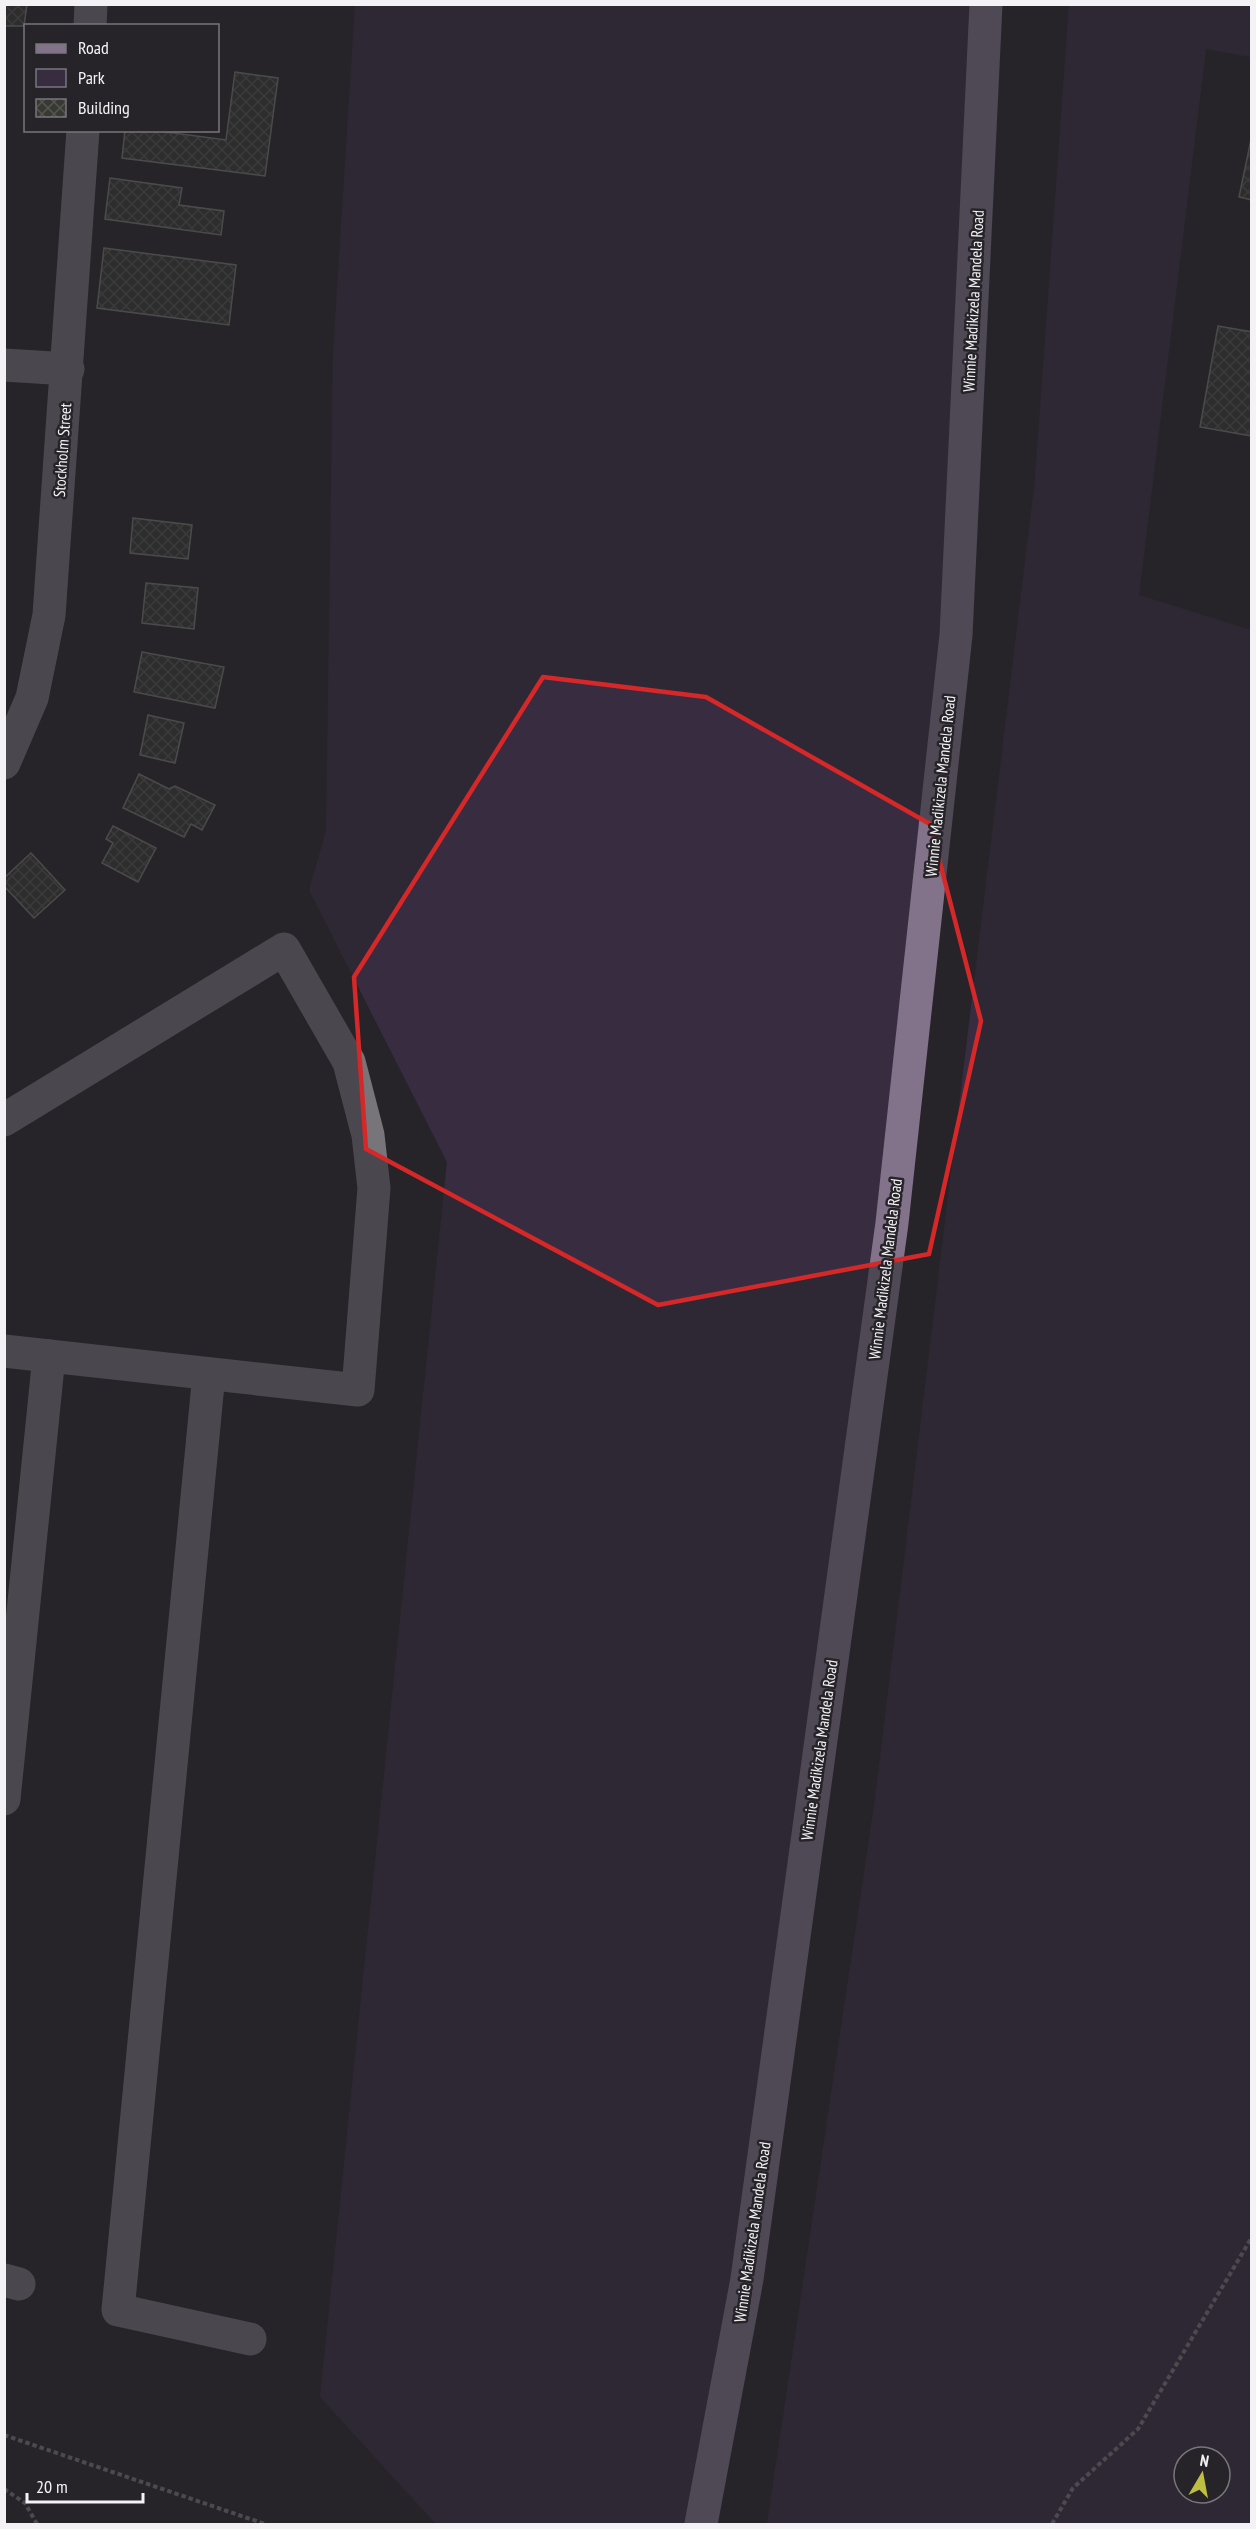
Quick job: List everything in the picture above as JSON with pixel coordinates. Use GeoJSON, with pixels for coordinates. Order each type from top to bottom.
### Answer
{"type":"FeatureCollection","features":[{"type":"Feature","properties":{"kind":"main road","name":"Winnie Madikizela Mandela Road"},"geometry":{"type":"LineString","coordinates":[[701,2524],[747,2279],[892,1223],[956,634],[986,4]]}},
{"type":"Feature","properties":{"kind":"street"},"geometry":{"type":"LineString","coordinates":[[90,24],[91,4]]}},
{"type":"Feature","properties":{"kind":"street","name":"Stockholm Street"},"geometry":{"type":"LineString","coordinates":[[4,763],[32,698],[49,615],[83,132]]}},
{"type":"Feature","properties":{"kind":"street"},"geometry":{"type":"LineString","coordinates":[[4,365],[68,369]]}},
{"type":"Feature","properties":{"kind":"street"},"geometry":{"type":"LineString","coordinates":[[4,1120],[284,949],[349,1062],[368,1135],[374,1188],[358,1390],[4,1351]]}},
{"type":"Feature","properties":{"kind":"street"},"geometry":{"type":"LineString","coordinates":[[4,1799],[49,1356]]}},
{"type":"Feature","properties":{"kind":"street"},"geometry":{"type":"LineString","coordinates":[[209,1374],[118,2310],[250,2339]]}},
{"type":"Feature","properties":{"kind":"path"},"geometry":{"type":"LineString","coordinates":[[1052,2524],[1073,2488],[1138,2429],[1251,2237]]}},
{"type":"Feature","properties":{"kind":"path"},"geometry":{"type":"LineString","coordinates":[[4,2435],[265,2524]]}},
{"type":"Feature","properties":{"kind":"path"},"geometry":{"type":"LineString","coordinates":[[4,2489],[25,2503],[38,2524]]}},
{"type":"Feature","properties":{"kind":"highlighted area"},"geometry":{"type":"Polygon","coordinates":[[[543,677],[706,697],[930,824],[981,1021],[929,1254],[658,1305],[366,1149],[354,977],[543,677]]]}},
{"type":"Feature","properties":{"kind":"green space"},"geometry":{"type":"Polygon","coordinates":[[[355,5],[986,5],[956,635],[701,2524],[436,2524],[320,2397],[447,1162],[309,890],[326,831],[333,353],[355,5]]]}},
{"type":"Feature","properties":{"kind":"green space"},"geometry":{"type":"Polygon","coordinates":[[[1069,5],[1251,5],[1251,57],[1206,49],[1139,595],[1251,630],[1251,2524],[767,2524],[875,1799],[1035,479],[1069,5]]]}},
{"type":"Feature","properties":{"kind":"building"},"geometry":{"type":"Polygon","coordinates":[[[4,4],[27,4],[24,26],[4,26],[4,4]]]}},
{"type":"Feature","properties":{"kind":"building"},"geometry":{"type":"Polygon","coordinates":[[[235,72],[278,78],[265,176],[122,158],[125,132],[166,132],[226,140],[235,72]]]}},
{"type":"Feature","properties":{"kind":"building"},"geometry":{"type":"Polygon","coordinates":[[[1252,135],[1252,200],[1239,197],[1252,135]]]}},
{"type":"Feature","properties":{"kind":"building"},"geometry":{"type":"Polygon","coordinates":[[[110,178],[182,188],[179,205],[224,211],[221,235],[105,219],[110,178]]]}},
{"type":"Feature","properties":{"kind":"building"},"geometry":{"type":"Polygon","coordinates":[[[104,248],[236,265],[229,325],[97,308],[104,248]]]}},
{"type":"Feature","properties":{"kind":"building"},"geometry":{"type":"Polygon","coordinates":[[[1218,326],[1252,332],[1252,436],[1200,427],[1218,326]]]}},
{"type":"Feature","properties":{"kind":"building"},"geometry":{"type":"Polygon","coordinates":[[[133,518],[192,525],[188,559],[130,553],[133,518]]]}},
{"type":"Feature","properties":{"kind":"building"},"geometry":{"type":"Polygon","coordinates":[[[146,583],[198,588],[194,629],[142,623],[146,583]]]}},
{"type":"Feature","properties":{"kind":"building"},"geometry":{"type":"Polygon","coordinates":[[[142,652],[224,667],[215,708],[134,692],[142,652]]]}},
{"type":"Feature","properties":{"kind":"building"},"geometry":{"type":"Polygon","coordinates":[[[148,715],[184,723],[175,763],[140,755],[148,715]]]}},
{"type":"Feature","properties":{"kind":"building"},"geometry":{"type":"Polygon","coordinates":[[[139,774],[169,789],[175,786],[215,805],[202,830],[191,824],[184,837],[123,808],[139,774]]]}},
{"type":"Feature","properties":{"kind":"building"},"geometry":{"type":"Polygon","coordinates":[[[113,826],[156,848],[138,882],[102,863],[113,843],[106,839],[113,826]]]}},
{"type":"Feature","properties":{"kind":"building"},"geometry":{"type":"Polygon","coordinates":[[[31,853],[65,890],[34,918],[4,886],[4,878],[31,853]]]}}]}
